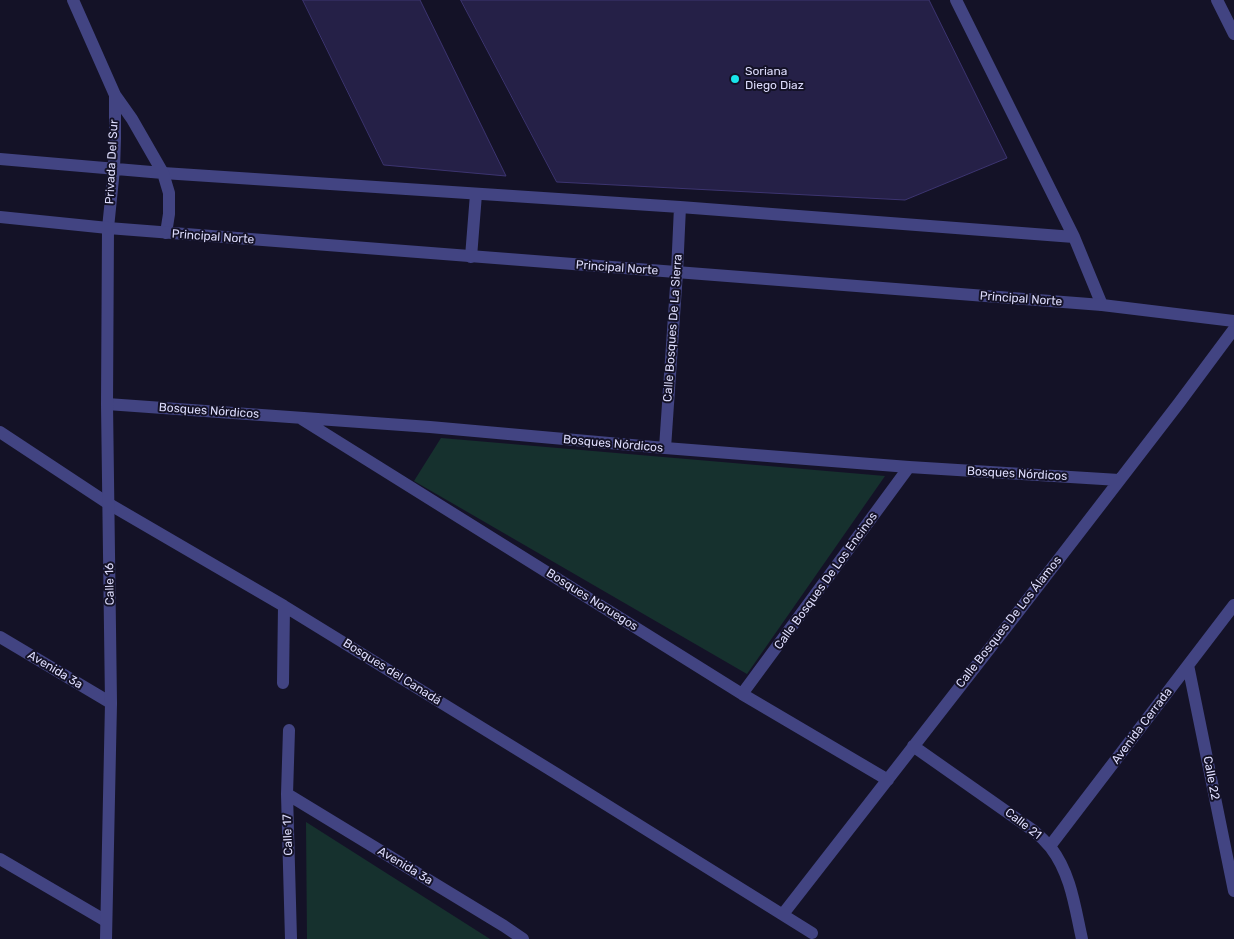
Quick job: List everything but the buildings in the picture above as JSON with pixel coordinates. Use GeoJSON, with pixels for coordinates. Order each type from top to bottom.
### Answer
{"type":"FeatureCollection","features":[{"type":"Feature","properties":{"kind":"street","name":"Privada Del Sur"},"geometry":{"type":"LineString","coordinates":[[73,0],[115,96],[132,119],[163,173],[169,193],[169,214],[166,233]]}},
{"type":"Feature","properties":{"kind":"street"},"geometry":{"type":"LineString","coordinates":[[956,0],[1074,238],[1102,305]]}},
{"type":"Feature","properties":{"kind":"street"},"geometry":{"type":"LineString","coordinates":[[1217,0],[1234,34]]}},
{"type":"Feature","properties":{"kind":"street","name":"Privada Del Sur"},"geometry":{"type":"LineString","coordinates":[[108,228],[114,169],[115,96]]}},
{"type":"Feature","properties":{"kind":"street"},"geometry":{"type":"LineString","coordinates":[[0,158],[163,173],[680,207],[1074,238]]}},
{"type":"Feature","properties":{"kind":"street"},"geometry":{"type":"LineString","coordinates":[[471,256],[476,194]]}},
{"type":"Feature","properties":{"kind":"street","name":"Calle Bosques De La Sierra"},"geometry":{"type":"LineString","coordinates":[[665,448],[680,207]]}},
{"type":"Feature","properties":{"kind":"street","name":"Principal Norte"},"geometry":{"type":"LineString","coordinates":[[0,217],[166,233],[1102,305],[1234,320]]}},
{"type":"Feature","properties":{"kind":"street","name":"Calle 16"},"geometry":{"type":"LineString","coordinates":[[106,939],[111,703],[107,404],[108,228]]}},
{"type":"Feature","properties":{"kind":"street","name":"Calle Bosques De Los Álamos"},"geometry":{"type":"LineString","coordinates":[[783,914],[1179,403],[1234,329]]}},
{"type":"Feature","properties":{"kind":"street","name":"Bosques Nórdicos"},"geometry":{"type":"LineString","coordinates":[[107,404],[430,427],[909,468],[1119,480]]}},
{"type":"Feature","properties":{"kind":"street","name":"Bosques Noruegos"},"geometry":{"type":"LineString","coordinates":[[299,418],[742,694],[888,780]]}},
{"type":"Feature","properties":{"kind":"street","name":"Bosques del Canadá"},"geometry":{"type":"LineString","coordinates":[[0,432],[109,504],[284,606],[783,914],[812,934]]}},
{"type":"Feature","properties":{"kind":"street","name":"Calle Bosques De Los Encinos"},"geometry":{"type":"LineString","coordinates":[[742,694],[909,468]]}},
{"type":"Feature","properties":{"kind":"street","name":"Avenida Cerrada"},"geometry":{"type":"LineString","coordinates":[[1050,846],[1234,605]]}},
{"type":"Feature","properties":{"kind":"street"},"geometry":{"type":"LineString","coordinates":[[283,683],[284,606]]}},
{"type":"Feature","properties":{"kind":"street","name":"Avenida 3a"},"geometry":{"type":"LineString","coordinates":[[0,636],[111,703]]}},
{"type":"Feature","properties":{"kind":"street","name":"Calle 22"},"geometry":{"type":"LineString","coordinates":[[1188,666],[1234,891]]}},
{"type":"Feature","properties":{"kind":"street","name":"Calle 17"},"geometry":{"type":"LineString","coordinates":[[289,730],[287,794],[291,939]]}},
{"type":"Feature","properties":{"kind":"street","name":"Calle 21"},"geometry":{"type":"LineString","coordinates":[[913,746],[1028,827],[1050,846],[1062,865],[1071,890],[1082,939]]}},
{"type":"Feature","properties":{"kind":"street","name":"Avenida 3a"},"geometry":{"type":"LineString","coordinates":[[287,794],[523,939]]}},
{"type":"Feature","properties":{"kind":"street"},"geometry":{"type":"LineString","coordinates":[[0,859],[106,921]]}},
{"type":"Feature","properties":{"kind":"green space"},"geometry":{"type":"Polygon","coordinates":[[[441,438],[885,476],[747,674],[414,481],[441,438]]]}},
{"type":"Feature","properties":{"kind":"green space"},"geometry":{"type":"Polygon","coordinates":[[[306,822],[490,939],[307,939],[306,822]]]}},
{"type":"Feature","properties":{"kind":"place","name":"Soriana Diego Diaz"},"geometry":{"type":"Point","coordinates":[735,79]}}]}
